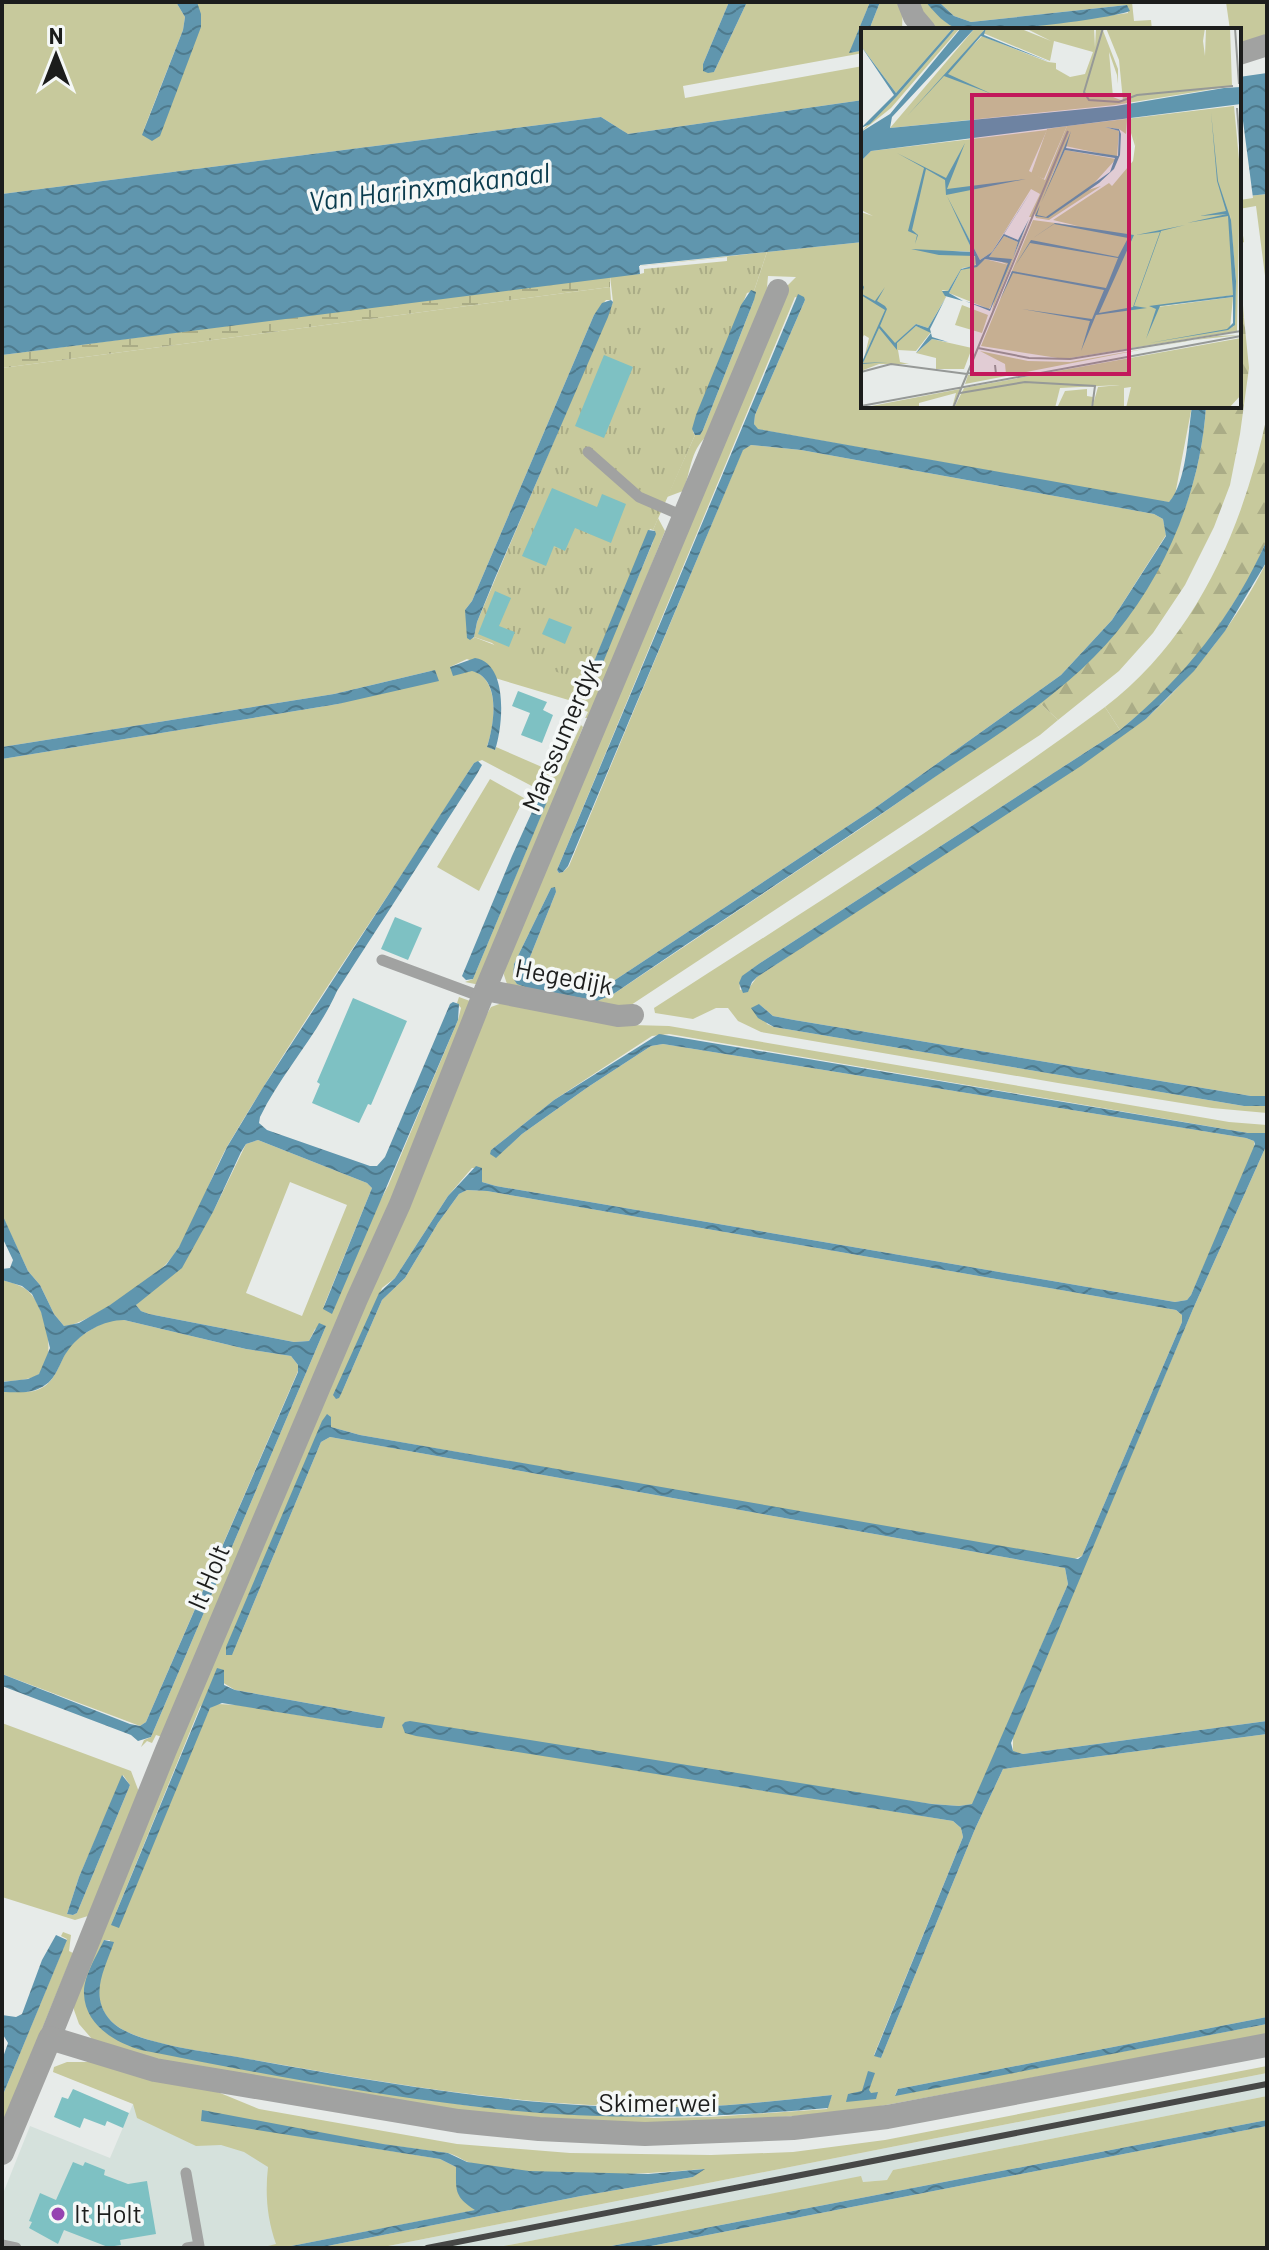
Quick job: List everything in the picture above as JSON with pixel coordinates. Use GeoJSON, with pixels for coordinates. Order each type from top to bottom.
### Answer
{"type":"FeatureCollection","features":[{"type":"Feature","properties":{"kind":"street"},"geometry":{"type":"LineString","coordinates":[[908,2],[914,17],[923,28]]}},
{"type":"Feature","properties":{"kind":"street"},"geometry":{"type":"LineString","coordinates":[[1241,53],[1267,45]]}},
{"type":"Feature","properties":{"kind":"street","name":"Marssumerdyk"},"geometry":{"type":"LineString","coordinates":[[400,1204],[484,993],[778,290]]}},
{"type":"Feature","properties":{"kind":"street","name":"Hegedijk"},"geometry":{"type":"LineString","coordinates":[[484,993],[618,1016],[633,1015]]}},
{"type":"Feature","properties":{"kind":"street","name":"It Holt"},"geometry":{"type":"LineString","coordinates":[[2,2153],[166,1750],[400,1204]]}},
{"type":"Feature","properties":{"kind":"street","name":"Skimerwei"},"geometry":{"type":"LineString","coordinates":[[50,2038],[155,2070],[458,2121],[645,2134],[793,2128],[887,2117],[1267,2045]]}},
{"type":"Feature","properties":{"kind":"lane"},"geometry":{"type":"LineString","coordinates":[[588,452],[639,497],[683,516]]}},
{"type":"Feature","properties":{"kind":"lane"},"geometry":{"type":"LineString","coordinates":[[382,960],[484,993]]}},
{"type":"Feature","properties":{"kind":"lane"},"geometry":{"type":"LineString","coordinates":[[186,2173],[199,2246],[187,2248]]}},
{"type":"Feature","properties":{"kind":"lane"},"geometry":{"type":"LineString","coordinates":[[2,2245],[16,2248]]}},
{"type":"Feature","properties":{"kind":"shaded area"},"geometry":{"type":"Polygon","coordinates":[[[1267,2073],[1267,2096],[893,2170],[887,2180],[863,2182],[860,2177],[494,2248],[378,2248],[1267,2073]]]}},
{"type":"Feature","properties":{"kind":"shaded area"},"geometry":{"type":"Polygon","coordinates":[[[133,2104],[328,2143],[281,2248],[274,2245],[260,2248],[2,2248],[2,2196],[30,2126],[110,2158],[133,2104]]]}},
{"type":"Feature","properties":{"kind":"green space"},"geometry":{"type":"Polygon","coordinates":[[[2,2],[176,2],[185,17],[183,30],[142,134],[197,2],[729,2],[703,64],[714,72],[747,2],[870,2],[850,52],[861,49],[861,53],[683,86],[685,98],[861,66],[861,100],[628,134],[601,117],[2,194],[2,2]]]}},
{"type":"Feature","properties":{"kind":"green space"},"geometry":{"type":"Polygon","coordinates":[[[880,2],[903,2],[902,28],[870,28],[880,2]]]}},
{"type":"Feature","properties":{"kind":"green space"},"geometry":{"type":"Polygon","coordinates":[[[913,2],[926,2],[947,23],[957,28],[930,28],[913,2]]]}},
{"type":"Feature","properties":{"kind":"green space"},"geometry":{"type":"Polygon","coordinates":[[[939,2],[1132,2],[1134,21],[1151,20],[1152,28],[1022,28],[1128,13],[1127,5],[971,22],[954,16],[939,2]]]}},
{"type":"Feature","properties":{"kind":"green space"},"geometry":{"type":"Polygon","coordinates":[[[1226,2],[1267,2],[1267,40],[1241,48],[1241,28],[1230,28],[1226,2]]]}},
{"type":"Feature","properties":{"kind":"green space"},"geometry":{"type":"Polygon","coordinates":[[[1267,194],[1267,291],[1256,206],[1241,209],[1241,197],[1267,194]]]}},
{"type":"Feature","properties":{"kind":"green space"},"geometry":{"type":"Polygon","coordinates":[[[861,242],[861,408],[1192,408],[1175,495],[1169,502],[1157,501],[757,429],[755,415],[805,300],[795,297],[557,870],[559,873],[569,866],[743,449],[751,445],[801,450],[1154,514],[1163,519],[1166,535],[1112,620],[1061,675],[872,810],[601,987],[530,972],[530,957],[556,892],[551,888],[514,964],[513,978],[600,1000],[612,995],[866,825],[1040,703],[1058,720],[1040,735],[631,1005],[622,1008],[507,984],[505,959],[784,289],[796,277],[768,276],[766,299],[711,433],[695,452],[683,491],[667,497],[695,435],[703,430],[754,300],[767,252],[861,242]]]}},
{"type":"Feature","properties":{"kind":"green space"},"geometry":{"type":"Polygon","coordinates":[[[767,252],[754,291],[747,293],[697,415],[695,435],[653,530],[650,529],[586,681],[508,657],[492,643],[474,637],[477,622],[613,302],[610,276],[640,274],[639,266],[767,252]]]}},
{"type":"Feature","properties":{"kind":"green space"},"geometry":{"type":"Polygon","coordinates":[[[610,276],[610,287],[2,368],[2,355],[610,276]]]}},
{"type":"Feature","properties":{"kind":"green space"},"geometry":{"type":"Polygon","coordinates":[[[1241,280],[1244,318],[1241,317],[1241,280]]]}},
{"type":"Feature","properties":{"kind":"green space"},"geometry":{"type":"Polygon","coordinates":[[[610,287],[611,300],[606,300],[594,315],[472,601],[465,610],[473,639],[593,683],[653,542],[653,530],[658,518],[665,531],[590,718],[585,718],[588,712],[581,709],[582,704],[495,678],[491,668],[467,659],[450,667],[476,672],[489,686],[494,706],[487,746],[495,750],[496,747],[558,774],[581,725],[583,727],[480,985],[465,982],[473,979],[548,798],[547,794],[482,760],[474,763],[257,1097],[228,1145],[177,1251],[159,1270],[117,1301],[86,1319],[64,1326],[28,1271],[2,1215],[2,759],[338,704],[435,670],[334,694],[2,747],[2,368],[610,287]]]}},
{"type":"Feature","properties":{"kind":"green space"},"geometry":{"type":"Polygon","coordinates":[[[1241,317],[1244,318],[1249,368],[1230,485],[1214,527],[1185,585],[1153,633],[1119,671],[1058,720],[1040,703],[1074,674],[1132,609],[1175,534],[1190,493],[1206,408],[1241,408],[1241,317]]]}},
{"type":"Feature","properties":{"kind":"green space"},"geometry":{"type":"Polygon","coordinates":[[[1267,416],[1267,540],[1250,577],[1207,645],[1182,674],[1120,730],[1105,707],[1138,679],[1166,647],[1191,613],[1212,576],[1245,498],[1267,416]]]}},
{"type":"Feature","properties":{"kind":"green space"},"geometry":{"type":"Polygon","coordinates":[[[1267,561],[1267,1096],[1251,1096],[794,1020],[773,1016],[759,1004],[767,1024],[774,1027],[1244,1106],[1267,1106],[1267,1113],[1212,1108],[761,1032],[738,1021],[728,1008],[716,1008],[693,1019],[655,1013],[654,1008],[939,823],[1105,707],[1120,730],[760,963],[743,977],[740,990],[749,988],[757,977],[1146,719],[1214,645],[1267,561]]]}},
{"type":"Feature","properties":{"kind":"green space"},"geometry":{"type":"Polygon","coordinates":[[[490,779],[524,798],[479,891],[437,867],[490,779]]]}},
{"type":"Feature","properties":{"kind":"green space"},"geometry":{"type":"Polygon","coordinates":[[[459,997],[470,1001],[473,1007],[162,1737],[156,1735],[152,1743],[147,1741],[141,1747],[144,1740],[151,1737],[326,1326],[315,1329],[309,1341],[294,1342],[149,1314],[136,1305],[214,1210],[246,1144],[258,1140],[367,1183],[372,1188],[323,1308],[388,1186],[458,1020],[461,1008],[457,1003],[459,997]],[[290,1182],[246,1293],[302,1316],[347,1205],[290,1182]]]}},
{"type":"Feature","properties":{"kind":"green space"},"geometry":{"type":"Polygon","coordinates":[[[502,1003],[632,1025],[669,1026],[1229,1122],[1267,1125],[1267,1133],[1248,1133],[669,1034],[652,1036],[554,1100],[491,1150],[496,1157],[522,1134],[588,1087],[651,1046],[663,1044],[1246,1138],[1254,1141],[1255,1149],[1191,1295],[1187,1300],[1175,1302],[496,1186],[482,1182],[482,1168],[472,1168],[448,1196],[395,1278],[382,1288],[342,1392],[382,1300],[405,1278],[438,1223],[459,1194],[467,1190],[1176,1310],[1182,1315],[1182,1322],[1082,1556],[1072,1560],[360,1435],[331,1427],[329,1415],[232,1655],[321,1442],[330,1437],[1065,1568],[1068,1584],[973,1804],[932,1804],[405,1733],[953,1821],[961,1828],[963,1837],[874,2055],[881,2058],[975,1829],[1003,1769],[1267,1734],[1267,2017],[898,2089],[895,2095],[1267,2024],[1267,2034],[843,2113],[636,2126],[484,2115],[171,2064],[92,2039],[79,2024],[74,2010],[74,1994],[491,1007],[502,1003]],[[222,1682],[200,1707],[111,1925],[210,1708],[217,1704],[238,1705],[377,1728],[385,1717],[235,1690],[222,1682]],[[104,1940],[87,1979],[100,2028],[205,2062],[470,2106],[654,2118],[827,2109],[832,2095],[705,2106],[631,2107],[519,2100],[408,2086],[172,2046],[120,2028],[104,2011],[99,1992],[110,1940],[104,1940]]]}},
{"type":"Feature","properties":{"kind":"green space"},"geometry":{"type":"Polygon","coordinates":[[[1267,1144],[1267,1721],[1023,1754],[1013,1752],[1013,1734],[1193,1309],[1267,1144]]]}},
{"type":"Feature","properties":{"kind":"green space"},"geometry":{"type":"Polygon","coordinates":[[[2,1280],[27,1290],[44,1321],[48,1356],[39,1374],[31,1378],[2,1382],[2,1280]]]}},
{"type":"Feature","properties":{"kind":"green space"},"geometry":{"type":"Polygon","coordinates":[[[111,1320],[124,1320],[246,1349],[291,1356],[298,1365],[146,1722],[140,1726],[2,1674],[2,1392],[30,1392],[42,1388],[52,1379],[73,1343],[88,1331],[111,1320]]]}},
{"type":"Feature","properties":{"kind":"green space"},"geometry":{"type":"Polygon","coordinates":[[[2,1723],[131,1771],[139,1792],[88,1916],[75,1920],[2,1897],[2,1723]],[[123,1775],[79,1877],[67,1914],[77,1913],[130,1785],[123,1775]]]}},
{"type":"Feature","properties":{"kind":"green space"},"geometry":{"type":"Polygon","coordinates":[[[63,1932],[71,1935],[69,1951],[73,1953],[2,2127],[2,2097],[67,1939],[61,1936],[63,1932]]]}},
{"type":"Feature","properties":{"kind":"green space"},"geometry":{"type":"Polygon","coordinates":[[[67,2062],[92,2062],[208,2088],[259,2109],[457,2144],[570,2153],[711,2155],[793,2152],[885,2140],[1267,2066],[1267,2073],[378,2248],[317,2248],[693,2177],[703,2169],[616,2174],[528,2172],[471,2163],[448,2153],[201,2120],[440,2159],[456,2167],[476,2210],[281,2248],[260,2248],[276,2244],[268,2206],[268,2167],[244,2152],[221,2145],[196,2146],[137,2118],[133,2104],[53,2072],[54,2067],[67,2062]]]}},
{"type":"Feature","properties":{"kind":"green space"},"geometry":{"type":"Polygon","coordinates":[[[1267,2096],[1267,2120],[601,2248],[494,2248],[861,2176],[863,2182],[887,2180],[893,2170],[1267,2096]]]}},
{"type":"Feature","properties":{"kind":"green space"},"geometry":{"type":"Polygon","coordinates":[[[1267,2126],[1267,2248],[641,2248],[1267,2126]]]}},
{"type":"Feature","properties":{"kind":"water"},"geometry":{"type":"Polygon","coordinates":[[[176,2],[197,2],[201,27],[160,136],[152,141],[142,135],[183,30],[185,17],[176,2]]]}},
{"type":"Feature","properties":{"kind":"water"},"geometry":{"type":"Polygon","coordinates":[[[729,2],[747,2],[714,72],[708,73],[703,71],[703,64],[729,2]]]}},
{"type":"Feature","properties":{"kind":"water"},"geometry":{"type":"Polygon","coordinates":[[[870,2],[880,2],[870,28],[861,28],[860,51],[849,53],[870,2]]]}},
{"type":"Feature","properties":{"kind":"water"},"geometry":{"type":"Polygon","coordinates":[[[926,2],[939,2],[954,16],[971,22],[1127,5],[1130,11],[1013,28],[956,28],[926,2]]]}},
{"type":"Feature","properties":{"kind":"water"},"geometry":{"type":"Polygon","coordinates":[[[1267,73],[1267,194],[1241,197],[1241,77],[1267,73]]]}},
{"type":"Feature","properties":{"kind":"water","name":"Van Harinxmakanaal"},"geometry":{"type":"Polygon","coordinates":[[[861,100],[861,242],[640,265],[640,274],[2,355],[2,194],[601,117],[628,134],[861,100]]]}},
{"type":"Feature","properties":{"kind":"water"},"geometry":{"type":"Polygon","coordinates":[[[751,290],[756,292],[754,300],[703,430],[700,435],[695,435],[692,429],[696,415],[741,305],[751,290]]]}},
{"type":"Feature","properties":{"kind":"water"},"geometry":{"type":"Polygon","coordinates":[[[798,294],[805,300],[755,415],[754,424],[758,429],[1169,502],[1183,470],[1192,408],[1206,408],[1203,436],[1189,497],[1166,555],[1135,608],[1116,633],[1053,694],[612,995],[597,1001],[517,984],[513,978],[514,964],[551,888],[555,887],[556,892],[530,957],[530,972],[601,987],[612,982],[872,810],[1061,675],[1112,620],[1166,536],[1163,519],[1154,514],[801,450],[751,445],[743,450],[568,866],[563,872],[557,870],[798,294]]]}},
{"type":"Feature","properties":{"kind":"water"},"geometry":{"type":"Polygon","coordinates":[[[611,300],[608,317],[495,578],[474,637],[470,640],[467,638],[465,610],[472,601],[594,315],[602,303],[611,300]]]}},
{"type":"Feature","properties":{"kind":"water"},"geometry":{"type":"Polygon","coordinates":[[[648,530],[656,534],[595,682],[586,681],[648,530]]]}},
{"type":"Feature","properties":{"kind":"water"},"geometry":{"type":"Polygon","coordinates":[[[1267,540],[1267,561],[1225,631],[1194,671],[1146,719],[1081,766],[757,977],[748,992],[743,993],[739,983],[742,976],[760,963],[1120,730],[1144,710],[1186,667],[1223,620],[1267,540]]]}},
{"type":"Feature","properties":{"kind":"water"},"geometry":{"type":"Polygon","coordinates":[[[475,658],[486,662],[494,671],[498,683],[501,712],[495,750],[487,747],[493,715],[492,693],[488,683],[472,671],[453,676],[450,667],[475,658]]]}},
{"type":"Feature","properties":{"kind":"water"},"geometry":{"type":"Polygon","coordinates":[[[435,670],[439,681],[338,704],[2,759],[2,747],[334,694],[435,670]]]}},
{"type":"Feature","properties":{"kind":"water"},"geometry":{"type":"Polygon","coordinates":[[[478,761],[482,765],[477,774],[260,1117],[259,1123],[267,1130],[377,1166],[385,1157],[450,1004],[459,1004],[458,1020],[332,1314],[323,1309],[372,1188],[367,1183],[258,1140],[246,1144],[241,1152],[182,1268],[136,1305],[149,1314],[294,1342],[309,1341],[319,1323],[326,1326],[151,1737],[138,1741],[131,1735],[2,1686],[2,1674],[130,1724],[140,1726],[146,1722],[298,1372],[298,1365],[291,1356],[246,1349],[124,1320],[101,1325],[80,1337],[65,1354],[46,1385],[31,1391],[2,1392],[2,1382],[28,1379],[39,1374],[50,1348],[41,1312],[32,1294],[22,1286],[2,1280],[2,1269],[10,1268],[13,1260],[2,1237],[2,1214],[28,1271],[64,1326],[79,1323],[110,1305],[166,1265],[179,1247],[227,1147],[262,1089],[478,761]]]}},
{"type":"Feature","properties":{"kind":"water"},"geometry":{"type":"Polygon","coordinates":[[[542,796],[548,798],[546,804],[473,979],[466,980],[462,976],[512,856],[542,796]]]}},
{"type":"Feature","properties":{"kind":"water"},"geometry":{"type":"Polygon","coordinates":[[[759,1004],[773,1016],[794,1020],[1251,1096],[1267,1096],[1267,1106],[1244,1106],[774,1027],[758,1018],[751,1008],[759,1004]]]}},
{"type":"Feature","properties":{"kind":"water"},"geometry":{"type":"Polygon","coordinates":[[[659,1034],[1248,1133],[1267,1133],[1267,1144],[1193,1309],[1011,1743],[1013,1751],[1023,1754],[1267,1721],[1267,1734],[1003,1769],[975,1829],[881,2058],[874,2056],[963,1837],[961,1828],[953,1821],[416,1736],[405,1733],[402,1725],[410,1721],[932,1804],[972,1804],[1068,1584],[1065,1568],[330,1437],[321,1442],[232,1655],[226,1655],[226,1647],[327,1414],[331,1417],[331,1427],[360,1435],[1078,1559],[1082,1556],[1182,1322],[1182,1315],[1176,1310],[467,1190],[459,1194],[438,1223],[405,1278],[382,1300],[342,1392],[336,1399],[333,1395],[379,1293],[395,1278],[448,1196],[476,1166],[482,1168],[482,1182],[496,1186],[1175,1302],[1187,1300],[1191,1295],[1255,1144],[1246,1138],[663,1044],[651,1046],[588,1087],[522,1134],[496,1158],[490,1154],[491,1150],[554,1100],[659,1034]]]}},
{"type":"Feature","properties":{"kind":"water"},"geometry":{"type":"Polygon","coordinates":[[[217,1668],[224,1670],[224,1685],[235,1690],[385,1717],[382,1728],[222,1703],[210,1708],[119,1928],[111,1925],[217,1668]]]}},
{"type":"Feature","properties":{"kind":"water"},"geometry":{"type":"Polygon","coordinates":[[[122,1775],[130,1785],[77,1913],[67,1914],[79,1877],[122,1775]]]}},
{"type":"Feature","properties":{"kind":"water"},"geometry":{"type":"Polygon","coordinates":[[[56,1935],[67,1940],[2,2097],[2,2060],[8,2043],[2,2033],[2,2015],[16,2017],[22,2014],[42,1960],[56,1935]]]}},
{"type":"Feature","properties":{"kind":"water"},"geometry":{"type":"Polygon","coordinates":[[[104,1940],[114,1942],[100,1982],[100,2002],[104,2012],[121,2029],[173,2046],[408,2086],[576,2105],[706,2106],[832,2095],[828,2108],[783,2112],[649,2117],[559,2114],[388,2095],[141,2050],[122,2043],[104,2031],[90,2015],[86,2005],[86,1980],[104,1940]]]}},
{"type":"Feature","properties":{"kind":"water"},"geometry":{"type":"Polygon","coordinates":[[[1267,2017],[1267,2024],[895,2096],[898,2089],[1267,2017]]]}},
{"type":"Feature","properties":{"kind":"water"},"geometry":{"type":"Polygon","coordinates":[[[868,2071],[875,2073],[869,2090],[871,2093],[878,2092],[876,2099],[846,2102],[848,2094],[862,2091],[868,2071]]]}},
{"type":"Feature","properties":{"kind":"water"},"geometry":{"type":"Polygon","coordinates":[[[202,2110],[448,2153],[467,2162],[529,2171],[648,2174],[705,2169],[693,2177],[317,2248],[281,2248],[475,2210],[463,2201],[458,2192],[456,2167],[440,2159],[201,2121],[202,2110]]]}},
{"type":"Feature","properties":{"kind":"water"},"geometry":{"type":"Polygon","coordinates":[[[1267,2120],[1267,2126],[641,2248],[601,2248],[1267,2120]]]}},
{"type":"Feature","properties":{"kind":"pier"},"geometry":{"type":"Polygon","coordinates":[[[1241,105],[1253,198],[1241,200],[1241,105]]]}},
{"type":"Feature","properties":{"kind":"pier"},"geometry":{"type":"Polygon","coordinates":[[[727,257],[727,261],[644,269],[644,273],[640,274],[639,266],[727,257]]]}},
{"type":"Feature","properties":{"kind":"building"},"geometry":{"type":"Polygon","coordinates":[[[604,355],[633,367],[604,438],[575,426],[604,355]]]}},
{"type":"Feature","properties":{"kind":"building"},"geometry":{"type":"Polygon","coordinates":[[[552,488],[597,507],[602,494],[626,504],[611,543],[575,528],[565,551],[554,546],[546,566],[522,556],[552,488]]]}},
{"type":"Feature","properties":{"kind":"building"},"geometry":{"type":"Polygon","coordinates":[[[495,591],[511,598],[499,626],[515,632],[509,647],[478,634],[495,591]]]}},
{"type":"Feature","properties":{"kind":"building"},"geometry":{"type":"Polygon","coordinates":[[[549,618],[572,627],[565,644],[542,634],[549,618]]]}},
{"type":"Feature","properties":{"kind":"building"},"geometry":{"type":"Polygon","coordinates":[[[518,691],[547,702],[543,710],[553,715],[542,743],[521,735],[530,713],[512,706],[518,691]]]}},
{"type":"Feature","properties":{"kind":"building"},"geometry":{"type":"Polygon","coordinates":[[[395,917],[422,928],[408,960],[381,949],[395,917]]]}},
{"type":"Feature","properties":{"kind":"building"},"geometry":{"type":"Polygon","coordinates":[[[353,998],[407,1021],[371,1105],[368,1104],[359,1123],[312,1103],[320,1084],[317,1082],[353,998]]]}},
{"type":"Feature","properties":{"kind":"building"},"geometry":{"type":"Polygon","coordinates":[[[73,2089],[129,2113],[123,2128],[107,2121],[105,2126],[84,2118],[80,2128],[54,2117],[62,2097],[68,2099],[73,2089]]]}},
{"type":"Feature","properties":{"kind":"building"},"geometry":{"type":"Polygon","coordinates":[[[73,2162],[83,2166],[85,2162],[105,2170],[104,2175],[128,2184],[147,2181],[156,2234],[120,2240],[121,2245],[108,2247],[64,2230],[58,2244],[29,2228],[40,2193],[56,2200],[73,2162]]]}},
{"type":"Feature","properties":{"kind":"railway"},"geometry":{"type":"LineString","coordinates":[[427,2248],[1267,2084]]}},
{"type":"Feature","properties":{"kind":"place","name":"It Holt"},"geometry":{"type":"Point","coordinates":[58,2214]}}]}
